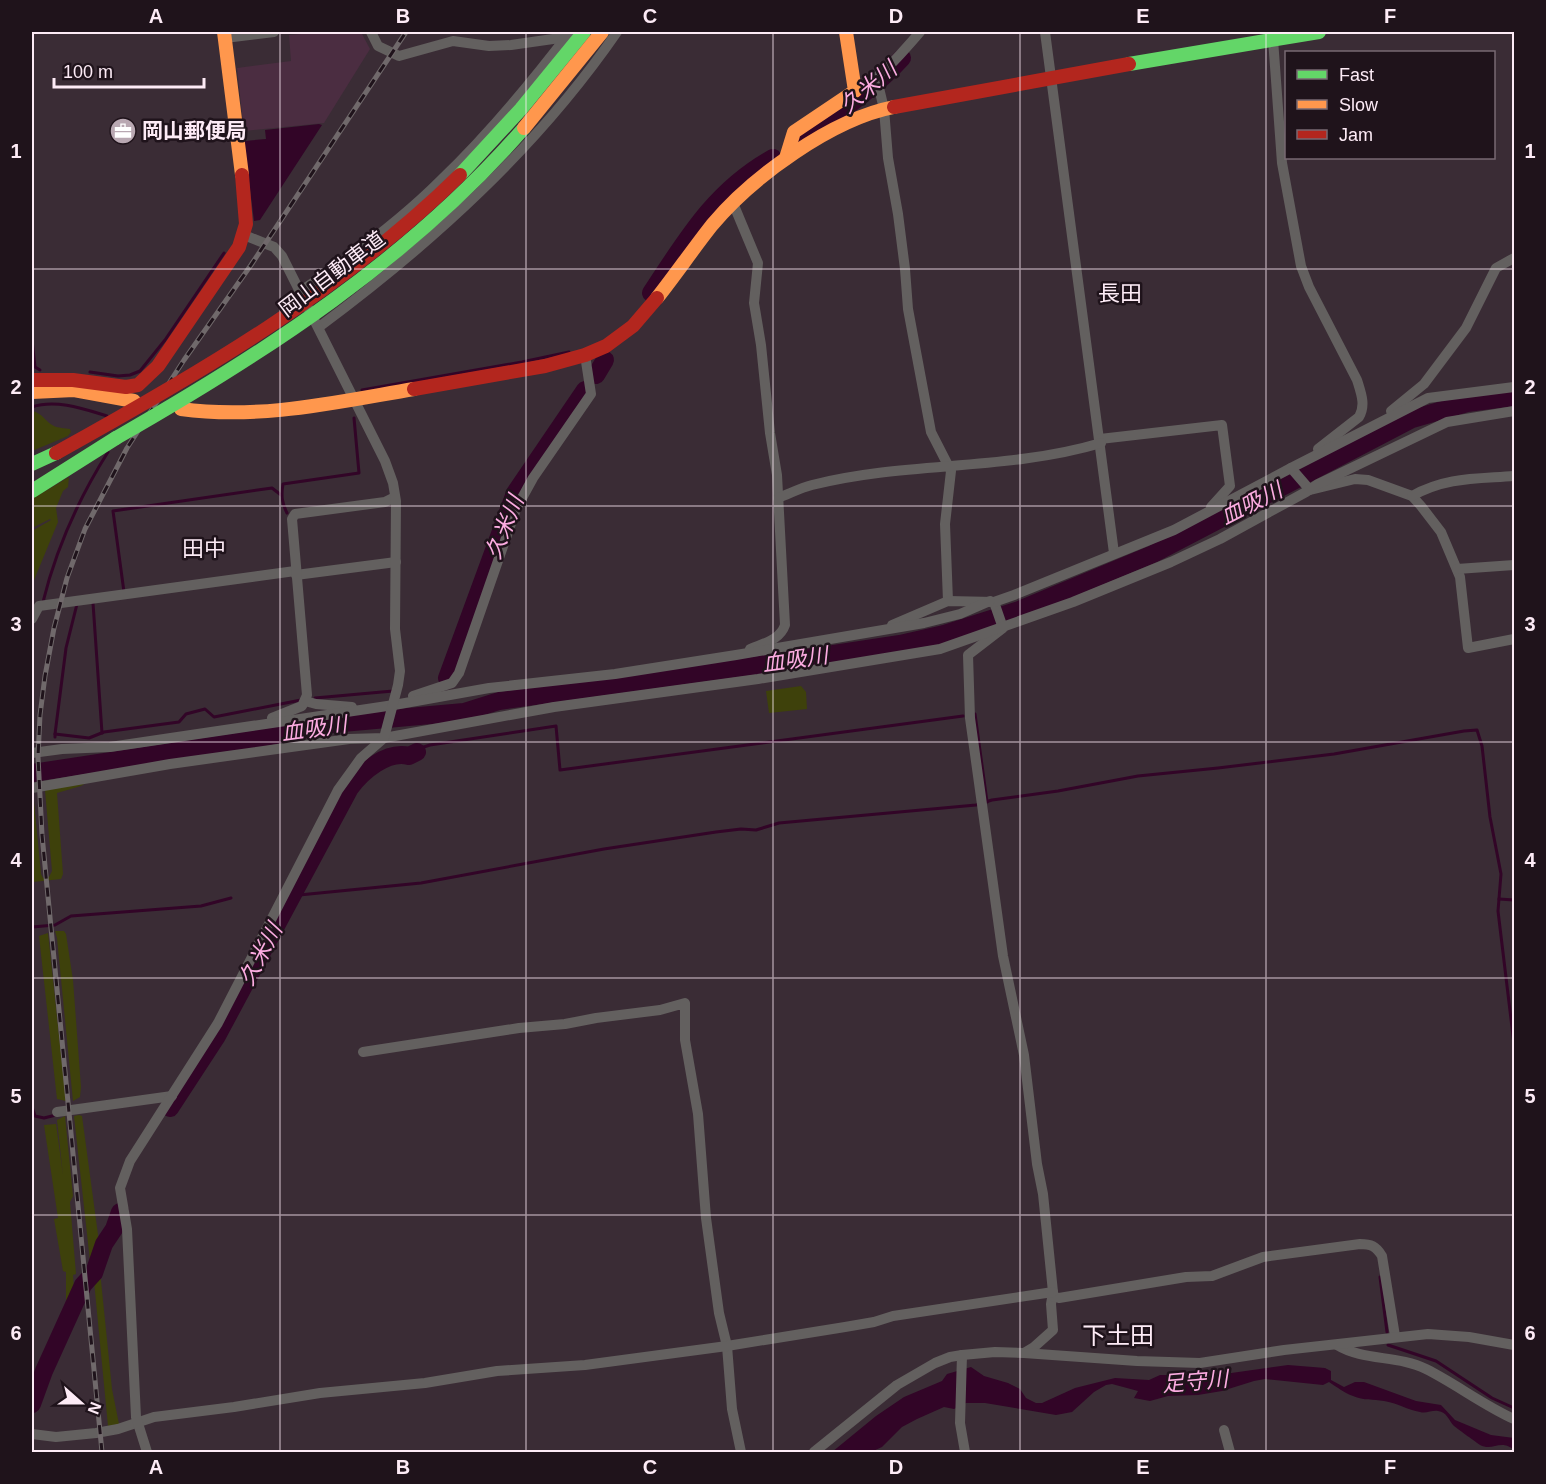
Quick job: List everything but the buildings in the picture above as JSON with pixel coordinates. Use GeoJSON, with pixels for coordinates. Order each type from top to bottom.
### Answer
{"type":"FeatureCollection","features":[{"type":"Feature","properties":{"kind":"main road","name":"岡山自動車道"},"geometry":{"type":"LineString","coordinates":[[32,464],[153,400],[261,334],[329,287],[397,232],[453,182],[500,134],[584,32]]}},
{"type":"Feature","properties":{"kind":"main road","name":"岡山自動車道"},"geometry":{"type":"LineString","coordinates":[[60,471],[190,397],[269,346],[338,298],[408,243],[511,143],[559,88],[602,32]]}},
{"type":"Feature","properties":{"kind":"main road"},"geometry":{"type":"LineString","coordinates":[[786,159],[794,132],[855,91],[846,32]]}},
{"type":"Feature","properties":{"kind":"main road"},"geometry":{"type":"LineString","coordinates":[[181,410],[198,413],[268,413],[297,410],[545,366],[585,355],[606,346],[633,326],[656,300],[713,224],[754,183],[819,138],[884,109],[1051,77],[1319,32]]}},
{"type":"Feature","properties":{"kind":"main road"},"geometry":{"type":"LineString","coordinates":[[32,381],[73,380],[126,387],[138,385],[158,366],[239,247],[244,235],[246,206],[224,35]]}},
{"type":"Feature","properties":{"kind":"main road"},"geometry":{"type":"LineString","coordinates":[[32,381],[134,401]]}},
{"type":"Feature","properties":{"kind":"main road"},"geometry":{"type":"LineString","coordinates":[[32,481],[60,471]]}},
{"type":"Feature","properties":{"kind":"main road"},"geometry":{"type":"LineString","coordinates":[[32,491],[60,471]]}},
{"type":"Feature","properties":{"kind":"street"},"geometry":{"type":"LineString","coordinates":[[224,35],[274,32]]}},
{"type":"Feature","properties":{"kind":"street"},"geometry":{"type":"LineString","coordinates":[[371,32],[378,46],[399,56],[460,40],[489,46],[512,45],[568,34]]}},
{"type":"Feature","properties":{"kind":"street"},"geometry":{"type":"LineString","coordinates":[[319,327],[360,297],[484,189],[538,132],[593,66],[617,32]]}},
{"type":"Feature","properties":{"kind":"street"},"geometry":{"type":"LineString","coordinates":[[855,91],[875,84],[920,32]]}},
{"type":"Feature","properties":{"kind":"street"},"geometry":{"type":"LineString","coordinates":[[1045,32],[1114,554]]}},
{"type":"Feature","properties":{"kind":"street"},"geometry":{"type":"LineString","coordinates":[[301,291],[343,262],[441,181],[539,73],[568,34]]}},
{"type":"Feature","properties":{"kind":"street"},"geometry":{"type":"LineString","coordinates":[[1273,39],[1282,163],[1301,266],[1309,287],[1358,380],[1363,410],[1359,417],[1321,446],[1312,456]]}},
{"type":"Feature","properties":{"kind":"street"},"geometry":{"type":"LineString","coordinates":[[875,84],[884,109],[888,158],[898,214],[908,309],[931,432],[950,465],[951,471],[945,524],[948,601]]}},
{"type":"Feature","properties":{"kind":"street"},"geometry":{"type":"LineString","coordinates":[[733,203],[758,263],[754,303],[777,475],[785,625],[780,635],[736,655]]}},
{"type":"Feature","properties":{"kind":"street"},"geometry":{"type":"LineString","coordinates":[[147,1452],[136,1417],[128,1229],[120,1188],[130,1161],[219,1023],[338,790],[361,758],[385,735],[400,671],[395,629],[396,562],[393,483],[385,461],[279,251],[264,242],[244,235]]}},
{"type":"Feature","properties":{"kind":"street"},"geometry":{"type":"LineString","coordinates":[[1377,423],[1424,384],[1466,328],[1496,268],[1515,258]]}},
{"type":"Feature","properties":{"kind":"street"},"geometry":{"type":"LineString","coordinates":[[393,707],[452,683],[459,673],[516,509],[533,478],[591,394],[585,355]]}},
{"type":"Feature","properties":{"kind":"street"},"geometry":{"type":"LineString","coordinates":[[32,753],[62,748],[110,747],[393,707],[489,688],[615,674],[924,623],[993,603],[1174,530],[1293,470],[1312,456],[1428,398],[1515,387]]}},
{"type":"Feature","properties":{"kind":"street"},"geometry":{"type":"LineString","coordinates":[[32,788],[170,764],[385,735],[940,649],[1082,598],[1171,562],[1220,539],[1318,484],[1447,422],[1515,411]]}},
{"type":"Feature","properties":{"kind":"street"},"geometry":{"type":"LineString","coordinates":[[778,498],[809,486],[852,476],[1061,453],[1100,441],[1222,425],[1230,486],[1205,514]]}},
{"type":"Feature","properties":{"kind":"street"},"geometry":{"type":"LineString","coordinates":[[1293,470],[1310,489]]}},
{"type":"Feature","properties":{"kind":"street"},"geometry":{"type":"LineString","coordinates":[[1412,496],[1430,486],[1448,481],[1515,476]]}},
{"type":"Feature","properties":{"kind":"street"},"geometry":{"type":"LineString","coordinates":[[1310,489],[1355,479],[1384,485],[1412,496],[1441,532],[1460,577],[1468,648],[1515,639]]}},
{"type":"Feature","properties":{"kind":"street"},"geometry":{"type":"LineString","coordinates":[[268,723],[272,718],[295,710],[305,701],[307,694],[292,519],[295,514],[385,501],[395,497]]}},
{"type":"Feature","properties":{"kind":"street"},"geometry":{"type":"LineString","coordinates":[[32,619],[39,606],[396,562]]}},
{"type":"Feature","properties":{"kind":"street"},"geometry":{"type":"LineString","coordinates":[[1456,569],[1515,565]]}},
{"type":"Feature","properties":{"kind":"street"},"geometry":{"type":"LineString","coordinates":[[885,630],[896,622],[948,601],[993,603]]}},
{"type":"Feature","properties":{"kind":"street"},"geometry":{"type":"LineString","coordinates":[[993,603],[1002,625]]}},
{"type":"Feature","properties":{"kind":"street"},"geometry":{"type":"LineString","coordinates":[[1002,625],[968,655],[970,718],[1003,956],[1024,1055],[1037,1164],[1045,1208],[1053,1330],[1024,1353]]}},
{"type":"Feature","properties":{"kind":"street"},"geometry":{"type":"LineString","coordinates":[[305,701],[361,710]]}},
{"type":"Feature","properties":{"kind":"street"},"geometry":{"type":"LineString","coordinates":[[363,1052],[519,1028],[565,1024],[660,1010],[685,1003],[685,1040],[698,1114],[706,1218],[719,1312],[727,1349],[732,1409],[741,1452]]}},
{"type":"Feature","properties":{"kind":"street"},"geometry":{"type":"LineString","coordinates":[[57,1112],[172,1095]]}},
{"type":"Feature","properties":{"kind":"street"},"geometry":{"type":"LineString","coordinates":[[32,1434],[56,1437],[110,1431],[154,1417],[320,1394],[425,1383],[497,1371],[585,1365],[727,1349],[845,1328],[892,1316],[1059,1298],[1186,1277],[1212,1276],[1263,1257],[1371,1244],[1382,1256],[1395,1336]]}},
{"type":"Feature","properties":{"kind":"street"},"geometry":{"type":"LineString","coordinates":[[814,1452],[897,1385],[950,1357],[962,1358],[995,1352],[1200,1363],[1395,1336],[1428,1334],[1469,1337],[1515,1345]]}},
{"type":"Feature","properties":{"kind":"street"},"geometry":{"type":"LineString","coordinates":[[1337,1345],[1346,1350],[1424,1368],[1515,1419]]}},
{"type":"Feature","properties":{"kind":"street"},"geometry":{"type":"LineString","coordinates":[[962,1358],[962,1418],[960,1423],[965,1452]]}},
{"type":"Feature","properties":{"kind":"street"},"geometry":{"type":"LineString","coordinates":[[1224,1430],[1230,1452]]}},
{"type":"Feature","properties":{"kind":"shaded area"},"geometry":{"type":"Polygon","coordinates":[[[361,32],[370,49],[324,123],[244,131],[237,68],[291,61],[289,35],[361,32]]]}},
{"type":"Feature","properties":{"kind":"shaded area"},"geometry":{"type":"Polygon","coordinates":[[[32,411],[54,426],[70,429],[71,432],[68,436],[32,451],[32,411]]]}},
{"type":"Feature","properties":{"kind":"shaded area"},"geometry":{"type":"Polygon","coordinates":[[[69,477],[68,487],[63,491],[56,508],[58,522],[32,585],[32,531],[51,520],[32,528],[32,499],[69,477]]]}},
{"type":"Feature","properties":{"kind":"shaded area"},"geometry":{"type":"Polygon","coordinates":[[[801,686],[806,692],[807,709],[769,713],[766,691],[801,686]]]}},
{"type":"Feature","properties":{"kind":"shaded area"},"geometry":{"type":"Polygon","coordinates":[[[89,781],[81,786],[57,793],[63,874],[61,879],[33,882],[32,792],[43,878],[49,877],[52,871],[45,790],[89,781]]]}},
{"type":"Feature","properties":{"kind":"shaded area"},"geometry":{"type":"Polygon","coordinates":[[[55,931],[64,931],[66,934],[73,980],[81,1087],[80,1097],[73,1101],[57,938],[55,931]]]}},
{"type":"Feature","properties":{"kind":"shaded area"},"geometry":{"type":"Polygon","coordinates":[[[48,933],[66,1101],[57,1099],[39,936],[48,933]]]}},
{"type":"Feature","properties":{"kind":"shaded area"},"geometry":{"type":"Polygon","coordinates":[[[65,1116],[73,1196],[70,1202],[76,1274],[73,1275],[74,1289],[66,1310],[66,1272],[63,1271],[54,1219],[58,1218],[44,1125],[56,1124],[63,1175],[57,1120],[65,1116]]]}},
{"type":"Feature","properties":{"kind":"shaded area"},"geometry":{"type":"Polygon","coordinates":[[[74,1116],[82,1116],[99,1242],[91,1270],[74,1116]]]}},
{"type":"Feature","properties":{"kind":"shaded area"},"geometry":{"type":"Polygon","coordinates":[[[100,1271],[112,1389],[119,1424],[108,1426],[94,1281],[100,1271]]]}},
{"type":"Feature","properties":{"kind":"water"},"geometry":{"type":"Polygon","coordinates":[[[322,125],[260,220],[254,221],[244,141],[266,139],[265,130],[322,125]]]}},
{"type":"Feature","properties":{"kind":"water","name":"足守川"},"geometry":{"type":"Polygon","coordinates":[[[1288,1365],[1325,1368],[1331,1371],[1331,1380],[1344,1387],[1355,1382],[1364,1382],[1416,1401],[1441,1405],[1455,1420],[1491,1435],[1514,1438],[1514,1450],[1505,1445],[1485,1447],[1480,1445],[1454,1426],[1441,1412],[1422,1412],[1380,1400],[1361,1399],[1329,1382],[1323,1385],[1265,1379],[1222,1391],[1168,1396],[1150,1401],[1134,1398],[1138,1391],[1112,1384],[1106,1385],[1094,1392],[1072,1412],[1056,1415],[985,1403],[966,1403],[954,1409],[944,1407],[917,1419],[902,1427],[882,1447],[871,1452],[832,1452],[876,1416],[904,1397],[942,1381],[947,1374],[971,1367],[984,1376],[1020,1389],[1026,1398],[1042,1403],[1075,1388],[1115,1378],[1149,1380],[1160,1375],[1190,1375],[1206,1372],[1210,1376],[1288,1365]]]}},
{"type":"Feature","properties":{"kind":"waterway","name":"久米川"},"geometry":{"type":"LineString","coordinates":[[805,136],[868,90],[902,58]]}},
{"type":"Feature","properties":{"kind":"waterway","name":"久米川"},"geometry":{"type":"LineString","coordinates":[[651,293],[690,235],[718,201],[734,185],[773,158]]}},
{"type":"Feature","properties":{"kind":"waterway"},"geometry":{"type":"LineString","coordinates":[[90,372],[118,376],[140,371],[165,340],[224,253]]}},
{"type":"Feature","properties":{"kind":"waterway"},"geometry":{"type":"LineString","coordinates":[[32,340],[35,367],[40,370]]}},
{"type":"Feature","properties":{"kind":"waterway"},"geometry":{"type":"LineString","coordinates":[[362,390],[569,352]]}},
{"type":"Feature","properties":{"kind":"waterway","name":"久米川"},"geometry":{"type":"LineString","coordinates":[[596,375],[605,360]]}},
{"type":"Feature","properties":{"kind":"waterway","name":"久米川"},"geometry":{"type":"LineString","coordinates":[[447,678],[515,493],[585,390]]}},
{"type":"Feature","properties":{"kind":"waterway","name":"血吸川"},"geometry":{"type":"LineString","coordinates":[[32,773],[250,740],[331,724],[464,712],[499,701],[781,662],[900,644],[944,634],[1019,610],[1153,554],[1412,419],[1467,403],[1514,397]]}},
{"type":"Feature","properties":{"kind":"waterway"},"geometry":{"type":"LineString","coordinates":[[32,407],[60,404],[107,416]]}},
{"type":"Feature","properties":{"kind":"waterway"},"geometry":{"type":"LineString","coordinates":[[287,513],[282,499],[283,484],[359,473],[354,418]]}},
{"type":"Feature","properties":{"kind":"waterway"},"geometry":{"type":"LineString","coordinates":[[43,602],[48,582],[70,524],[87,487],[108,452]]}},
{"type":"Feature","properties":{"kind":"waterway"},"geometry":{"type":"LineString","coordinates":[[124,592],[113,511],[272,488],[281,495]]}},
{"type":"Feature","properties":{"kind":"waterway"},"geometry":{"type":"LineString","coordinates":[[93,603],[102,733]]}},
{"type":"Feature","properties":{"kind":"waterway"},"geometry":{"type":"LineString","coordinates":[[55,734],[66,648],[77,604]]}},
{"type":"Feature","properties":{"kind":"waterway","name":"久米川"},"geometry":{"type":"LineString","coordinates":[[442,682],[448,675]]}},
{"type":"Feature","properties":{"kind":"waterway"},"geometry":{"type":"LineString","coordinates":[[315,698],[393,691]]}},
{"type":"Feature","properties":{"kind":"waterway"},"geometry":{"type":"LineString","coordinates":[[55,737],[55,734],[89,738],[104,732],[179,722],[186,714],[205,709],[214,717],[301,700]]}},
{"type":"Feature","properties":{"kind":"waterway"},"geometry":{"type":"LineString","coordinates":[[975,714],[987,802]]}},
{"type":"Feature","properties":{"kind":"waterway"},"geometry":{"type":"LineString","coordinates":[[402,754],[430,745],[556,726],[560,770],[963,716]]}},
{"type":"Feature","properties":{"kind":"waterway"},"geometry":{"type":"LineString","coordinates":[[289,896],[421,883],[604,849],[716,832],[756,830],[779,823],[976,805],[992,800],[1058,791],[1138,776],[1334,754],[1477,730],[1482,746],[1490,817],[1501,874],[1498,911],[1514,1044]]}},
{"type":"Feature","properties":{"kind":"waterway","name":"久米川"},"geometry":{"type":"LineString","coordinates":[[170,1108],[217,1036],[350,788],[368,769],[384,759],[392,756],[409,756],[417,752]]}},
{"type":"Feature","properties":{"kind":"waterway"},"geometry":{"type":"LineString","coordinates":[[32,927],[55,925],[71,916],[201,906],[231,898]]}},
{"type":"Feature","properties":{"kind":"waterway"},"geometry":{"type":"LineString","coordinates":[[1499,899],[1514,900]]}},
{"type":"Feature","properties":{"kind":"waterway"},"geometry":{"type":"LineString","coordinates":[[32,1107],[35,1116],[44,1118],[56,1115]]}},
{"type":"Feature","properties":{"kind":"waterway","name":"久米川"},"geometry":{"type":"LineString","coordinates":[[32,1404],[44,1371],[83,1285],[94,1273],[104,1244],[114,1229],[120,1212]]}},
{"type":"Feature","properties":{"kind":"waterway"},"geometry":{"type":"LineString","coordinates":[[1380,1277],[1387,1332]]}},
{"type":"Feature","properties":{"kind":"waterway"},"geometry":{"type":"LineString","coordinates":[[1388,1345],[1436,1361],[1492,1398],[1514,1408]]}},
{"type":"Feature","properties":{"kind":"railway"},"geometry":{"type":"LineString","coordinates":[[102,1452],[42,835],[38,757],[40,715],[54,628],[67,578],[85,529],[127,448],[406,32]]}},
{"type":"Feature","properties":{"kind":"traffic: fast"},"geometry":{"type":"LineString","coordinates":[[460,175],[521,109],[584,32]]}},
{"type":"Feature","properties":{"kind":"traffic: fast"},"geometry":{"type":"LineString","coordinates":[[1129,64],[1319,32]]}},
{"type":"Feature","properties":{"kind":"traffic: fast"},"geometry":{"type":"LineString","coordinates":[[116,438],[227,372],[333,300],[433,220],[524,128]]}},
{"type":"Feature","properties":{"kind":"traffic: fast"},"geometry":{"type":"LineString","coordinates":[[32,491],[116,438]]}},
{"type":"Feature","properties":{"kind":"traffic: fast"},"geometry":{"type":"LineString","coordinates":[[32,464],[56,453]]}},
{"type":"Feature","properties":{"kind":"traffic: slow"},"geometry":{"type":"LineString","coordinates":[[224,32],[242,175]]}},
{"type":"Feature","properties":{"kind":"traffic: slow"},"geometry":{"type":"LineString","coordinates":[[524,128],[602,32]]}},
{"type":"Feature","properties":{"kind":"traffic: slow"},"geometry":{"type":"LineString","coordinates":[[786,158],[794,132],[855,91],[846,32]]}},
{"type":"Feature","properties":{"kind":"traffic: slow"},"geometry":{"type":"LineString","coordinates":[[657,298],[712,225],[749,188],[771,170],[795,152],[845,124],[894,107]]}},
{"type":"Feature","properties":{"kind":"traffic: slow"},"geometry":{"type":"LineString","coordinates":[[181,409],[211,412],[269,411],[414,389]]}},
{"type":"Feature","properties":{"kind":"traffic: slow"},"geometry":{"type":"LineString","coordinates":[[32,392],[74,390],[134,401]]}},
{"type":"Feature","properties":{"kind":"traffic: jam"},"geometry":{"type":"LineString","coordinates":[[894,107],[1129,64]]}},
{"type":"Feature","properties":{"kind":"traffic: jam"},"geometry":{"type":"LineString","coordinates":[[32,380],[73,380],[126,387],[138,385],[158,366],[239,247],[246,224],[242,175]]}},
{"type":"Feature","properties":{"kind":"traffic: jam"},"geometry":{"type":"LineString","coordinates":[[56,453],[216,361],[268,328],[368,256],[460,175]]}},
{"type":"Feature","properties":{"kind":"traffic: jam"},"geometry":{"type":"LineString","coordinates":[[414,389],[545,366],[585,355],[606,346],[633,326],[657,298]]}},
{"type":"Feature","properties":{"kind":"place","name":"岡山郵便局"},"geometry":{"type":"Point","coordinates":[123,131]}},
{"type":"Feature","properties":{"kind":"district","name":"長田"},"geometry":{"type":"Point","coordinates":[1120,293]}},
{"type":"Feature","properties":{"kind":"district","name":"田中"},"geometry":{"type":"Point","coordinates":[204,548]}},
{"type":"Feature","properties":{"kind":"district","name":"下土田"},"geometry":{"type":"Point","coordinates":[1118,1336]}}]}
